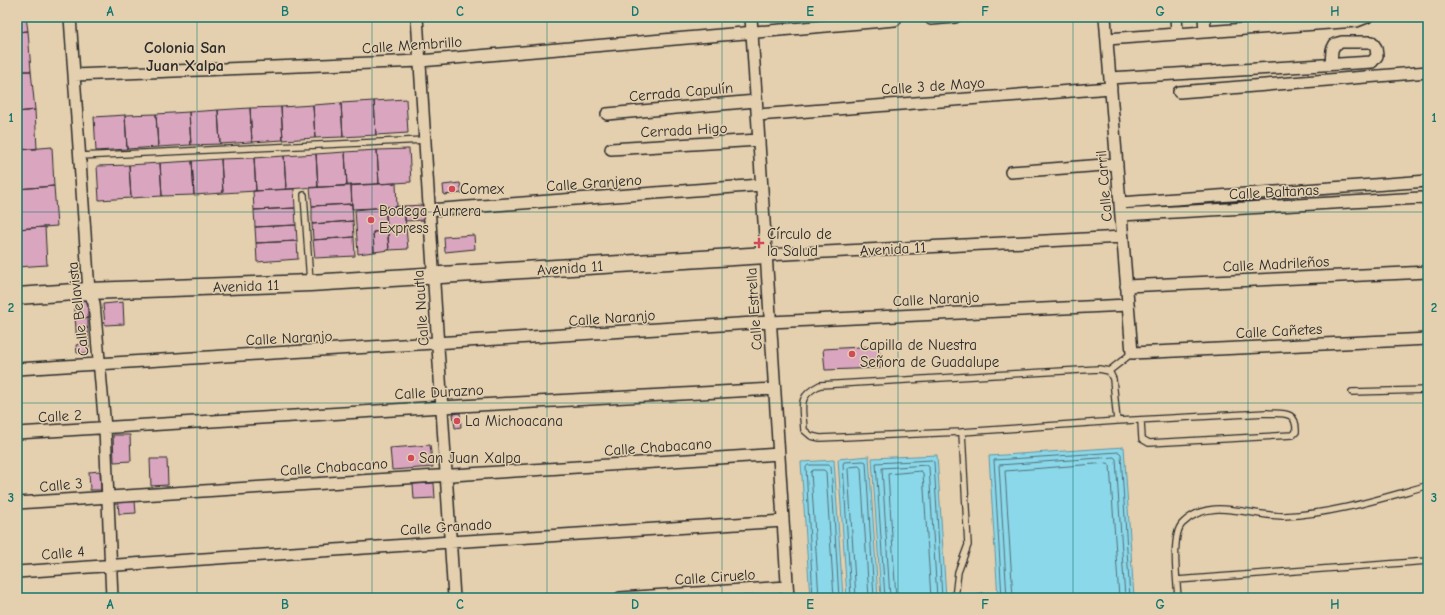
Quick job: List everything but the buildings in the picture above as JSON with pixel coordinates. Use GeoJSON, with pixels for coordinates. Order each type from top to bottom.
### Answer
{"type":"FeatureCollection","features":[{"type":"Feature","properties":{"kind":"street","name":"Calle Bellavista"},"geometry":{"type":"LineString","coordinates":[[70,17],[89,291],[94,303],[105,428],[112,598]]}},
{"type":"Feature","properties":{"kind":"street","name":"Calle Nautla"},"geometry":{"type":"LineString","coordinates":[[417,17],[454,598]]}},
{"type":"Feature","properties":{"kind":"street","name":"Calle Estrella"},"geometry":{"type":"LineString","coordinates":[[751,17],[788,593]]}},
{"type":"Feature","properties":{"kind":"street"},"geometry":{"type":"LineString","coordinates":[[931,19],[955,17]]}},
{"type":"Feature","properties":{"kind":"street","name":"Calle Carril"},"geometry":{"type":"LineString","coordinates":[[1105,17],[1132,353]]}},
{"type":"Feature","properties":{"kind":"street"},"geometry":{"type":"LineString","coordinates":[[1176,17],[1177,33]]}},
{"type":"Feature","properties":{"kind":"street"},"geometry":{"type":"LineString","coordinates":[[1204,17],[1205,31]]}},
{"type":"Feature","properties":{"kind":"street"},"geometry":{"type":"LineString","coordinates":[[1107,39],[1339,20],[1357,21],[1367,17]]}},
{"type":"Feature","properties":{"kind":"street","name":"Calle Membrillo"},"geometry":{"type":"LineString","coordinates":[[74,75],[420,61],[895,20]]}},
{"type":"Feature","properties":{"kind":"street","name":"Calle 3 de Mayo"},"geometry":{"type":"LineString","coordinates":[[757,115],[1331,64]]}},
{"type":"Feature","properties":{"kind":"street"},"geometry":{"type":"LineString","coordinates":[[1179,92],[1428,72]]}},
{"type":"Feature","properties":{"kind":"street","name":"Cerrada Capulín"},"geometry":{"type":"LineString","coordinates":[[608,114],[756,101]]}},
{"type":"Feature","properties":{"kind":"street","name":"Cerrada Higo"},"geometry":{"type":"LineString","coordinates":[[612,149],[758,140]]}},
{"type":"Feature","properties":{"kind":"street"},"geometry":{"type":"LineString","coordinates":[[1011,172],[1117,164]]}},
{"type":"Feature","properties":{"kind":"street"},"geometry":{"type":"LineString","coordinates":[[1120,204],[1428,181]]}},
{"type":"Feature","properties":{"kind":"street","name":"Calle Granjeno"},"geometry":{"type":"LineString","coordinates":[[429,210],[761,185]]}},
{"type":"Feature","properties":{"kind":"street","name":"Calle Baltanas"},"geometry":{"type":"LineString","coordinates":[[1121,215],[1421,198],[1428,200]]}},
{"type":"Feature","properties":{"kind":"street","name":"Avenida 11"},"geometry":{"type":"LineString","coordinates":[[17,296],[89,291],[310,283],[1123,237]]}},
{"type":"Feature","properties":{"kind":"street","name":"Calle Madrileños"},"geometry":{"type":"LineString","coordinates":[[1126,286],[1428,272]]}},
{"type":"Feature","properties":{"kind":"street","name":"Calle Naranjo"},"geometry":{"type":"LineString","coordinates":[[17,369],[438,344],[770,322],[1128,306]]}},
{"type":"Feature","properties":{"kind":"street","name":"Calle Cañetes"},"geometry":{"type":"LineString","coordinates":[[1132,353],[1428,338]]}},
{"type":"Feature","properties":{"kind":"street","name":"Calle Durazno"},"geometry":{"type":"LineString","coordinates":[[105,428],[774,388]]}},
{"type":"Feature","properties":{"kind":"street","name":"Calle 2"},"geometry":{"type":"LineString","coordinates":[[17,433],[105,428]]}},
{"type":"Feature","properties":{"kind":"street","name":"Calle Chabacano"},"geometry":{"type":"LineString","coordinates":[[108,496],[779,454]]}},
{"type":"Feature","properties":{"kind":"street","name":"Calle 3"},"geometry":{"type":"LineString","coordinates":[[17,503],[108,496]]}},
{"type":"Feature","properties":{"kind":"street","name":"Calle Granado"},"geometry":{"type":"LineString","coordinates":[[110,564],[783,521]]}},
{"type":"Feature","properties":{"kind":"street","name":"Calle 4"},"geometry":{"type":"LineString","coordinates":[[17,572],[110,564]]}},
{"type":"Feature","properties":{"kind":"street","name":"Calle Ciruelo"},"geometry":{"type":"LineString","coordinates":[[620,598],[788,593]]}},
{"type":"Feature","properties":{"kind":"lane"},"geometry":{"type":"LineString","coordinates":[[80,156],[425,140]]}},
{"type":"Feature","properties":{"kind":"lane"},"geometry":{"type":"LineString","coordinates":[[304,194],[310,283]]}},
{"type":"Feature","properties":{"kind":"lane"},"geometry":{"type":"LineString","coordinates":[[1132,353],[1109,371],[1099,369],[820,385],[808,391],[802,400],[804,430],[811,436],[820,438],[962,432],[1117,421],[1141,421],[1267,413],[1291,415],[1296,425],[1296,432],[1293,435],[1149,443],[1142,439],[1141,421]]}},
{"type":"Feature","properties":{"kind":"lane"},"geometry":{"type":"LineString","coordinates":[[1109,371],[1113,379],[1117,421]]}},
{"type":"Feature","properties":{"kind":"lane"},"geometry":{"type":"LineString","coordinates":[[1352,392],[1428,390]]}},
{"type":"Feature","properties":{"kind":"lane"},"geometry":{"type":"LineString","coordinates":[[955,598],[958,572],[968,545],[962,432]]}},
{"type":"Feature","properties":{"kind":"lane"},"geometry":{"type":"LineString","coordinates":[[1178,598],[1176,536],[1181,525],[1192,516],[1205,510],[1218,508],[1283,516],[1350,508],[1426,486]]}},
{"type":"Feature","properties":{"kind":"lane"},"geometry":{"type":"LineString","coordinates":[[1177,580],[1428,561]]}},
{"type":"Feature","properties":{"kind":"water"},"geometry":{"type":"Polygon","coordinates":[[[1124,447],[1134,598],[998,598],[989,456],[1124,447]]]}},
{"type":"Feature","properties":{"kind":"water"},"geometry":{"type":"Polygon","coordinates":[[[937,455],[946,598],[881,598],[872,458],[937,455]]]}},
{"type":"Feature","properties":{"kind":"water"},"geometry":{"type":"Polygon","coordinates":[[[869,456],[878,598],[847,598],[838,459],[869,456]]]}},
{"type":"Feature","properties":{"kind":"water"},"geometry":{"type":"Polygon","coordinates":[[[834,460],[843,598],[810,598],[801,462],[834,460]]]}},
{"type":"Feature","properties":{"kind":"place","name":"Comex"},"geometry":{"type":"Point","coordinates":[452,189]}},
{"type":"Feature","properties":{"kind":"place","name":"Bodega Aurrera Express"},"geometry":{"type":"Point","coordinates":[371,220]}},
{"type":"Feature","properties":{"kind":"place","name":"Círculo de la Salud"},"geometry":{"type":"Point","coordinates":[759,243]}},
{"type":"Feature","properties":{"kind":"place","name":"Capilla de Nuestra Señora de Guadalupe"},"geometry":{"type":"Point","coordinates":[852,354]}},
{"type":"Feature","properties":{"kind":"place","name":"La Michoacana"},"geometry":{"type":"Point","coordinates":[457,421]}},
{"type":"Feature","properties":{"kind":"place","name":"San Juan Xalpa"},"geometry":{"type":"Point","coordinates":[411,458]}},
{"type":"Feature","properties":{"kind":"district","name":"Colonia San Juan Xalpa"},"geometry":{"type":"Point","coordinates":[185,56]}}]}
